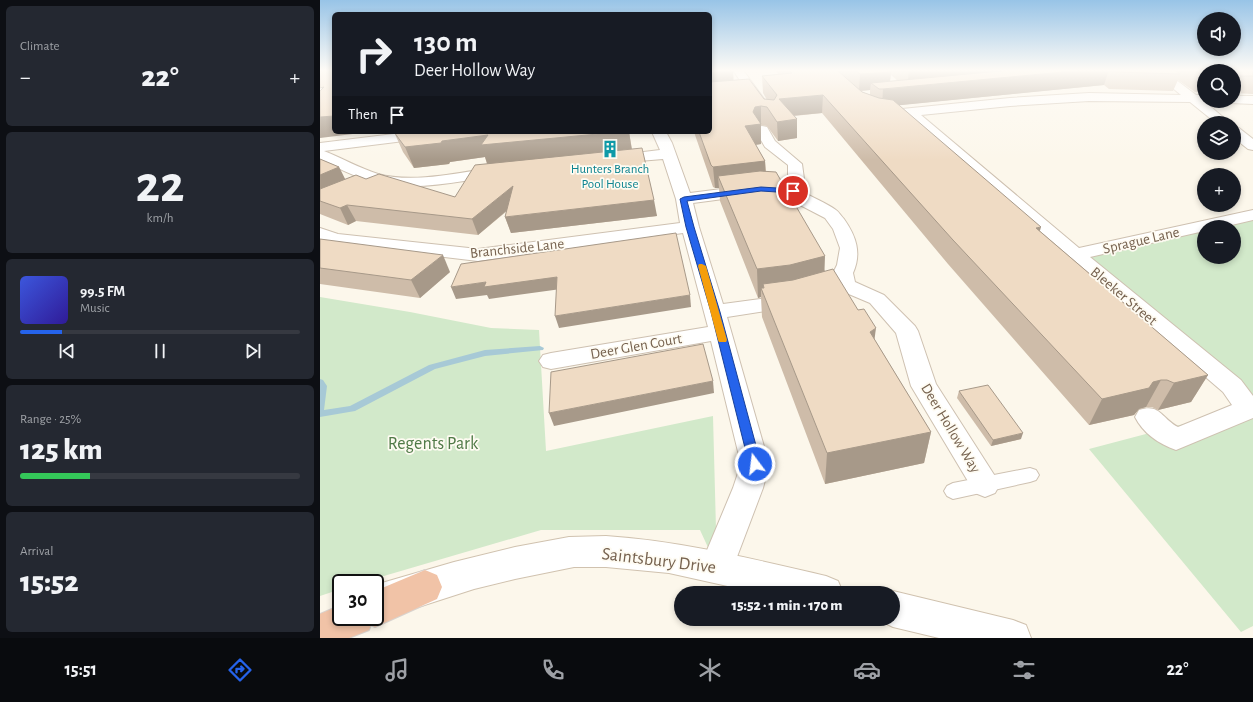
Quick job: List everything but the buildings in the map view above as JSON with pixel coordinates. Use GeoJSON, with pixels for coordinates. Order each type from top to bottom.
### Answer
{"type":"FeatureCollection","features":[{"type":"Feature","properties":{"kind":"highway"},"geometry":{"type":"LineString","coordinates":[[384,605],[426,587]]}},
{"type":"Feature","properties":{"kind":"highway"},"geometry":{"type":"LineString","coordinates":[[320,632],[334,626]]}},
{"type":"Feature","properties":{"kind":"street"},"geometry":{"type":"LineString","coordinates":[[758,100],[770,114]]}},
{"type":"Feature","properties":{"kind":"street"},"geometry":{"type":"LineString","coordinates":[[1006,100],[1010,102]]}},
{"type":"Feature","properties":{"kind":"street"},"geometry":{"type":"LineString","coordinates":[[888,113],[1052,100]]}},
{"type":"Feature","properties":{"kind":"street"},"geometry":{"type":"LineString","coordinates":[[1241,100],[1253,100]]}},
{"type":"Feature","properties":{"kind":"street"},"geometry":{"type":"LineString","coordinates":[[1208,108],[1216,116]]}},
{"type":"Feature","properties":{"kind":"street","name":"Bleeker Street"},"geometry":{"type":"LineString","coordinates":[[910,112],[1075,255],[1232,386],[1248,409],[1176,439],[1164,432],[1148,417]]}},
{"type":"Feature","properties":{"kind":"street"},"geometry":{"type":"LineString","coordinates":[[762,130],[770,144],[795,164],[796,179],[793,191]]}},
{"type":"Feature","properties":{"kind":"street"},"geometry":{"type":"LineString","coordinates":[[320,147],[427,134]]}},
{"type":"Feature","properties":{"kind":"street"},"geometry":{"type":"LineString","coordinates":[[660,134],[684,199],[690,227],[718,322],[755,464],[748,488],[717,567]]}},
{"type":"Feature","properties":{"kind":"street"},"geometry":{"type":"LineString","coordinates":[[1241,137],[1253,146]]}},
{"type":"Feature","properties":{"kind":"street"},"geometry":{"type":"LineString","coordinates":[[320,154],[374,178],[411,181],[516,170]]}},
{"type":"Feature","properties":{"kind":"street"},"geometry":{"type":"LineString","coordinates":[[603,161],[668,154]]}},
{"type":"Feature","properties":{"kind":"street"},"geometry":{"type":"LineString","coordinates":[[355,186],[374,178]]}},
{"type":"Feature","properties":{"kind":"street"},"geometry":{"type":"LineString","coordinates":[[684,199],[761,189],[793,191],[806,201],[831,214],[842,229],[849,248],[847,265],[843,273],[846,285],[792,302],[718,322]]}},
{"type":"Feature","properties":{"kind":"street","name":"Sprague Lane"},"geometry":{"type":"LineString","coordinates":[[1075,255],[1253,215]]}},
{"type":"Feature","properties":{"kind":"street","name":"Branchside Lane"},"geometry":{"type":"LineString","coordinates":[[320,233],[335,239],[478,255],[690,227]]}},
{"type":"Feature","properties":{"kind":"street","name":"Deer Hollow Way"},"geometry":{"type":"LineString","coordinates":[[846,285],[877,299],[907,331],[924,386],[984,484]]}},
{"type":"Feature","properties":{"kind":"street","name":"Deer Glen Court"},"geometry":{"type":"LineString","coordinates":[[551,361],[718,322]]}},
{"type":"Feature","properties":{"kind":"street","name":"Saintsbury Drive"},"geometry":{"type":"LineString","coordinates":[[384,601],[498,566],[572,552],[635,554],[686,561],[797,586]]}},
{"type":"Feature","properties":{"kind":"street"},"geometry":{"type":"LineString","coordinates":[[900,611],[1013,638]]}},
{"type":"Feature","properties":{"kind":"street"},"geometry":{"type":"LineString","coordinates":[[320,622],[332,618]]}},
{"type":"Feature","properties":{"kind":"lane"},"geometry":{"type":"LineString","coordinates":[[953,491],[1030,475]]}},
{"type":"Feature","properties":{"kind":"green space"},"geometry":{"type":"Polygon","coordinates":[[[1253,215],[1253,626],[1241,632],[1089,449],[1252,406],[1086,262],[1090,252],[1197,228],[1197,264],[1241,264],[1241,220],[1231,220],[1253,215]]]}},
{"type":"Feature","properties":{"kind":"green space","name":"Regents Park"},"geometry":{"type":"Polygon","coordinates":[[[320,297],[410,312],[491,328],[539,330],[546,451],[713,416],[717,567],[700,530],[541,530],[384,576],[384,574],[332,574],[332,592],[320,596],[320,297]]]}},
{"type":"Feature","properties":{"kind":"waterway"},"geometry":{"type":"LineString","coordinates":[[320,414],[352,409],[432,367],[485,353],[540,348]]}},
{"type":"Feature","properties":{"kind":"waterway"},"geometry":{"type":"LineString","coordinates":[[320,382],[323,386],[320,410]]}},
{"type":"Feature","properties":{"kind":"slow traffic"},"geometry":{"type":"LineString","coordinates":[[702,266],[722,340]]}},
{"type":"Feature","properties":{"kind":"place","name":"Hunters Branch Pool House"},"geometry":{"type":"Point","coordinates":[610,149]}},
{"type":"Feature","properties":{"kind":"route"},"geometry":{"type":"LineString","coordinates":[[755,464],[715,312],[690,227],[684,199],[741,190],[761,189],[793,191]]}}]}
